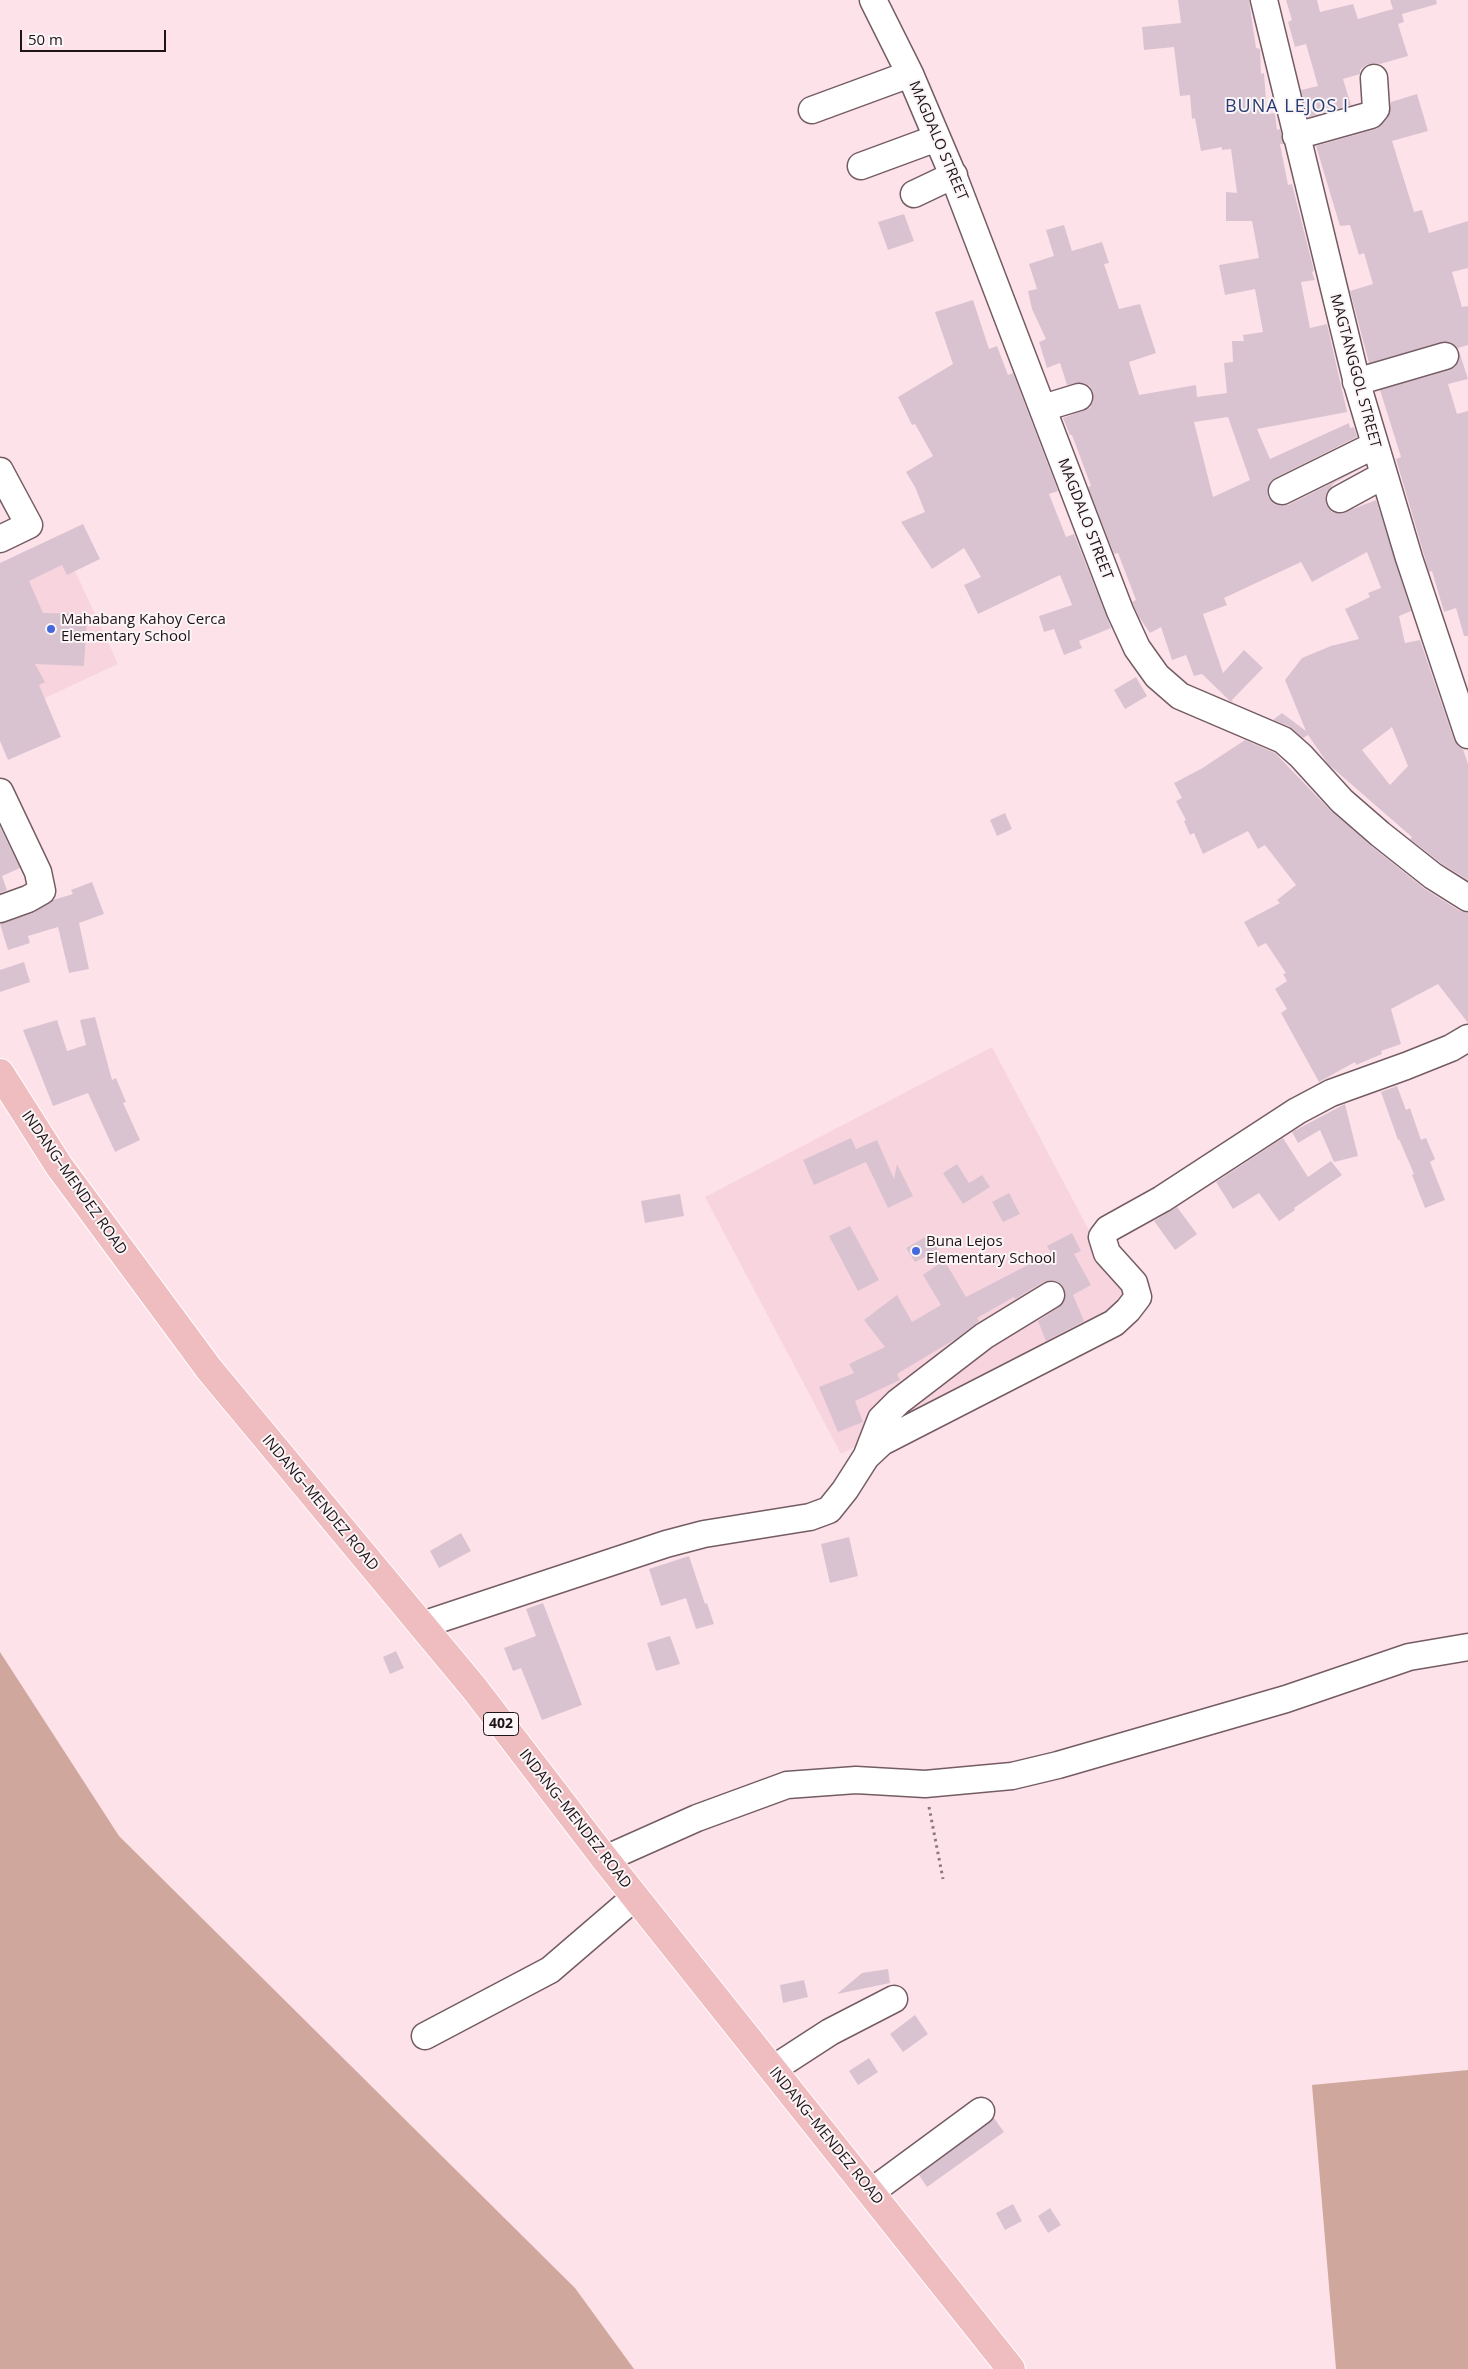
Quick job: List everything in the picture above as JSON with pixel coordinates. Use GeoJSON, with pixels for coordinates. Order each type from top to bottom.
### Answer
{"type":"FeatureCollection","features":[{"type":"Feature","properties":{"kind":"main road","name":"INDANG–MENDEZ ROAD"},"geometry":{"type":"LineString","coordinates":[[0,1073],[58,1166],[209,1369],[422,1625],[635,1897],[1011,2369]]}},
{"type":"Feature","properties":{"kind":"street","name":"MAGDALO STREET"},"geometry":{"type":"LineString","coordinates":[[873,0],[910,74],[954,175],[1120,611],[1138,648],[1157,676],[1180,696],[1283,740],[1301,756],[1342,801],[1380,834],[1433,876],[1468,898]]}},
{"type":"Feature","properties":{"kind":"street","name":"MAGTANGGOL STREET"},"geometry":{"type":"LineString","coordinates":[[1264,0],[1356,382],[1408,558],[1466,725]]}},
{"type":"Feature","properties":{"kind":"street"},"geometry":{"type":"LineString","coordinates":[[812,110],[910,74]]}},
{"type":"Feature","properties":{"kind":"street"},"geometry":{"type":"LineString","coordinates":[[1296,136],[1371,115],[1376,109],[1374,78]]}},
{"type":"Feature","properties":{"kind":"street"},"geometry":{"type":"LineString","coordinates":[[861,166],[938,138]]}},
{"type":"Feature","properties":{"kind":"street"},"geometry":{"type":"LineString","coordinates":[[914,194],[954,175]]}},
{"type":"Feature","properties":{"kind":"street"},"geometry":{"type":"LineString","coordinates":[[1356,382],[1446,356]]}},
{"type":"Feature","properties":{"kind":"street"},"geometry":{"type":"LineString","coordinates":[[1043,408],[1079,398]]}},
{"type":"Feature","properties":{"kind":"street"},"geometry":{"type":"LineString","coordinates":[[1282,491],[1375,445]]}},
{"type":"Feature","properties":{"kind":"street"},"geometry":{"type":"LineString","coordinates":[[0,471],[30,525],[0,539]]}},
{"type":"Feature","properties":{"kind":"street"},"geometry":{"type":"LineString","coordinates":[[1340,499],[1384,475]]}},
{"type":"Feature","properties":{"kind":"street"},"geometry":{"type":"LineString","coordinates":[[0,792],[38,872],[42,891],[28,899],[0,909]]}},
{"type":"Feature","properties":{"kind":"street"},"geometry":{"type":"LineString","coordinates":[[866,1457],[882,1442],[1114,1323],[1128,1310],[1138,1297],[1134,1283],[1107,1253],[1102,1237],[1108,1229],[1162,1198],[1297,1111],[1331,1093],[1466,1044]]}},
{"type":"Feature","properties":{"kind":"street"},"geometry":{"type":"LineString","coordinates":[[422,1625],[666,1544],[704,1534],[810,1516],[829,1510],[845,1490],[866,1457],[881,1419],[898,1402],[984,1336],[1051,1295]]}},
{"type":"Feature","properties":{"kind":"street"},"geometry":{"type":"LineString","coordinates":[[605,1859],[697,1818],[787,1785],[856,1780],[925,1784],[1012,1776],[1058,1765],[1286,1699],[1408,1657],[1468,1647]]}},
{"type":"Feature","properties":{"kind":"street"},"geometry":{"type":"LineString","coordinates":[[425,2036],[550,1970],[635,1897]]}},
{"type":"Feature","properties":{"kind":"street"},"geometry":{"type":"LineString","coordinates":[[772,2069],[830,2032],[894,1999]]}},
{"type":"Feature","properties":{"kind":"street"},"geometry":{"type":"LineString","coordinates":[[871,2192],[981,2111]]}},
{"type":"Feature","properties":{"kind":"path"},"geometry":{"type":"LineString","coordinates":[[925,1784],[943,1879]]}},
{"type":"Feature","properties":{"kind":"shaded area","name":"Mahabang Kahoy Cerca Elementary School"},"geometry":{"type":"Polygon","coordinates":[[[70,560],[118,664],[0,719],[0,593],[70,560]]]}},
{"type":"Feature","properties":{"kind":"shaded area","name":"Buna Lejos Elementary School"},"geometry":{"type":"Polygon","coordinates":[[[992,1047],[1128,1304],[841,1454],[705,1197],[992,1047]]]}},
{"type":"Feature","properties":{"kind":"shaded area"},"geometry":{"type":"Polygon","coordinates":[[[0,1652],[119,1836],[575,2288],[634,2369],[0,2369],[0,1652]]]}},
{"type":"Feature","properties":{"kind":"shaded area"},"geometry":{"type":"Polygon","coordinates":[[[1468,2070],[1468,2369],[1336,2369],[1312,2085],[1468,2070]]]}},
{"type":"Feature","properties":{"kind":"building"},"geometry":{"type":"Polygon","coordinates":[[[1178,0],[1249,0],[1256,48],[1260,49],[1261,74],[1264,73],[1267,114],[1275,113],[1277,130],[1280,129],[1284,144],[1280,144],[1288,185],[1292,184],[1314,271],[1312,272],[1315,280],[1301,282],[1310,328],[1327,324],[1347,412],[1257,429],[1270,459],[1349,423],[1350,428],[1354,427],[1357,437],[1275,478],[1270,482],[1267,490],[1268,497],[1274,504],[1288,505],[1366,466],[1334,483],[1325,498],[1327,506],[1332,512],[1340,514],[1376,500],[1411,611],[1399,616],[1405,643],[1420,640],[1454,740],[1463,749],[1468,764],[1468,880],[1442,864],[1410,839],[1412,837],[1328,764],[1308,735],[1303,738],[1289,726],[1273,720],[1282,713],[1306,731],[1285,680],[1302,658],[1331,646],[1359,639],[1345,609],[1370,597],[1368,593],[1381,588],[1367,552],[1312,582],[1301,562],[1224,598],[1227,605],[1203,614],[1223,673],[1244,650],[1263,668],[1232,700],[1233,702],[1230,701],[1202,674],[1194,676],[1186,655],[1172,660],[1161,627],[1150,633],[1139,617],[1132,602],[1136,600],[1118,553],[1114,554],[1088,487],[1091,486],[1072,435],[1070,435],[1063,418],[1090,408],[1093,401],[1093,393],[1090,386],[1083,383],[1067,385],[1060,363],[1047,368],[1039,342],[1046,339],[1032,309],[1028,291],[1037,289],[1029,264],[1054,256],[1046,230],[1064,225],[1072,251],[1102,242],[1109,263],[1104,264],[1119,309],[1140,304],[1156,353],[1129,362],[1139,395],[1196,385],[1197,397],[1227,393],[1224,363],[1233,362],[1232,341],[1244,341],[1243,335],[1263,332],[1255,289],[1225,295],[1219,265],[1259,258],[1252,221],[1226,221],[1226,192],[1237,193],[1231,149],[1222,150],[1222,147],[1201,151],[1195,118],[1192,119],[1190,95],[1180,96],[1174,47],[1144,50],[1142,27],[1181,23],[1178,0]],[[1228,417],[1194,422],[1213,497],[1250,480],[1228,417]],[[1392,727],[1362,750],[1390,785],[1408,766],[1392,727]]]}},
{"type":"Feature","properties":{"kind":"building"},"geometry":{"type":"Polygon","coordinates":[[[1286,0],[1317,0],[1320,12],[1353,4],[1358,19],[1393,9],[1390,0],[1436,0],[1437,4],[1402,14],[1404,22],[1398,24],[1408,56],[1380,64],[1366,65],[1360,70],[1360,74],[1343,79],[1351,105],[1308,117],[1301,90],[1318,86],[1306,44],[1295,47],[1288,22],[1292,20],[1286,0]]]}},
{"type":"Feature","properties":{"kind":"building"},"geometry":{"type":"Polygon","coordinates":[[[1417,94],[1428,131],[1392,141],[1414,212],[1422,210],[1429,233],[1468,221],[1468,268],[1452,272],[1462,307],[1468,306],[1468,345],[1458,348],[1459,351],[1456,346],[1449,342],[1441,342],[1369,363],[1350,291],[1373,284],[1364,253],[1359,255],[1350,225],[1340,226],[1316,146],[1376,129],[1388,118],[1391,102],[1417,94]]]}},
{"type":"Feature","properties":{"kind":"building"},"geometry":{"type":"Polygon","coordinates":[[[904,214],[914,241],[888,250],[878,222],[904,214]]]}},
{"type":"Feature","properties":{"kind":"building"},"geometry":{"type":"Polygon","coordinates":[[[973,300],[989,349],[997,346],[1008,375],[1013,373],[1058,491],[1049,494],[1066,537],[1074,534],[1111,628],[1079,641],[1082,648],[1064,655],[1054,629],[1044,632],[1039,616],[1072,605],[1060,575],[978,614],[964,585],[981,577],[964,548],[932,569],[901,522],[925,512],[915,487],[906,472],[933,456],[915,424],[912,425],[898,397],[953,364],[935,312],[973,300]]]}},
{"type":"Feature","properties":{"kind":"building"},"geometry":{"type":"Polygon","coordinates":[[[1459,351],[1468,379],[1448,384],[1457,414],[1468,411],[1468,636],[1464,636],[1456,608],[1444,612],[1432,571],[1429,572],[1396,459],[1401,457],[1380,390],[1450,370],[1455,367],[1459,360],[1459,351]]]}},
{"type":"Feature","properties":{"kind":"building"},"geometry":{"type":"Polygon","coordinates":[[[83,524],[100,559],[67,575],[62,565],[29,581],[43,613],[87,614],[84,666],[35,664],[45,682],[39,685],[61,737],[8,760],[0,741],[0,563],[83,524]]]}},
{"type":"Feature","properties":{"kind":"building"},"geometry":{"type":"Polygon","coordinates":[[[1136,677],[1147,696],[1125,709],[1114,690],[1136,677]]]}},
{"type":"Feature","properties":{"kind":"building"},"geometry":{"type":"Polygon","coordinates":[[[1245,740],[1275,753],[1332,812],[1370,845],[1425,889],[1460,911],[1468,913],[1468,1023],[1438,984],[1391,1009],[1401,1044],[1381,1051],[1382,1054],[1356,1065],[1355,1062],[1319,1082],[1281,1013],[1287,1009],[1275,989],[1287,981],[1283,974],[1286,973],[1266,943],[1258,947],[1244,922],[1280,903],[1277,900],[1296,885],[1265,845],[1258,849],[1248,831],[1203,854],[1194,833],[1190,835],[1184,821],[1186,820],[1176,801],[1182,798],[1174,783],[1201,769],[1245,740]]]}},
{"type":"Feature","properties":{"kind":"building"},"geometry":{"type":"Polygon","coordinates":[[[1005,813],[1012,829],[997,836],[990,820],[1005,813]]]}},
{"type":"Feature","properties":{"kind":"building"},"geometry":{"type":"Polygon","coordinates":[[[0,827],[20,868],[2,876],[7,890],[0,893],[0,827]]]}},
{"type":"Feature","properties":{"kind":"building"},"geometry":{"type":"Polygon","coordinates":[[[92,882],[104,914],[79,923],[89,969],[69,973],[58,927],[28,936],[30,943],[8,950],[0,924],[33,913],[53,900],[73,894],[71,890],[92,882]]]}},
{"type":"Feature","properties":{"kind":"building"},"geometry":{"type":"Polygon","coordinates":[[[24,962],[30,982],[0,992],[0,970],[24,962]]]}},
{"type":"Feature","properties":{"kind":"building"},"geometry":{"type":"Polygon","coordinates":[[[95,1017],[112,1080],[116,1078],[126,1102],[123,1103],[140,1140],[115,1152],[88,1093],[53,1106],[23,1030],[57,1020],[67,1051],[86,1045],[80,1020],[95,1017]]]}},
{"type":"Feature","properties":{"kind":"building"},"geometry":{"type":"Polygon","coordinates":[[[1397,1086],[1406,1110],[1410,1108],[1421,1140],[1426,1138],[1435,1159],[1430,1162],[1445,1200],[1425,1208],[1412,1175],[1414,1174],[1398,1140],[1381,1092],[1397,1086]]]}},
{"type":"Feature","properties":{"kind":"building"},"geometry":{"type":"Polygon","coordinates":[[[1345,1104],[1358,1156],[1334,1162],[1320,1130],[1298,1143],[1292,1132],[1345,1104]]]}},
{"type":"Feature","properties":{"kind":"building"},"geometry":{"type":"Polygon","coordinates":[[[851,1138],[856,1149],[877,1140],[894,1179],[897,1164],[913,1196],[888,1208],[866,1162],[814,1185],[803,1160],[851,1138]]]}},
{"type":"Feature","properties":{"kind":"building"},"geometry":{"type":"Polygon","coordinates":[[[1283,1138],[1308,1177],[1331,1161],[1342,1175],[1294,1208],[1295,1210],[1279,1221],[1259,1193],[1233,1209],[1216,1182],[1283,1138]]]}},
{"type":"Feature","properties":{"kind":"building"},"geometry":{"type":"Polygon","coordinates":[[[957,1164],[969,1183],[982,1175],[990,1187],[963,1204],[943,1173],[957,1164]]]}},
{"type":"Feature","properties":{"kind":"building"},"geometry":{"type":"Polygon","coordinates":[[[1009,1193],[1020,1214],[1003,1222],[992,1202],[1009,1193]]]}},
{"type":"Feature","properties":{"kind":"building"},"geometry":{"type":"Polygon","coordinates":[[[680,1194],[684,1216],[645,1223],[641,1201],[680,1194]]]}},
{"type":"Feature","properties":{"kind":"building"},"geometry":{"type":"Polygon","coordinates":[[[1177,1207],[1197,1234],[1175,1250],[1154,1221],[1177,1207]]]}},
{"type":"Feature","properties":{"kind":"building"},"geometry":{"type":"Polygon","coordinates":[[[850,1226],[879,1280],[858,1291],[829,1236],[850,1226]]]}},
{"type":"Feature","properties":{"kind":"building"},"geometry":{"type":"Polygon","coordinates":[[[1072,1233],[1081,1251],[1074,1254],[1091,1285],[1073,1295],[1084,1321],[1046,1341],[1038,1321],[1059,1307],[1064,1302],[1066,1294],[1058,1282],[1050,1280],[1043,1282],[1015,1299],[1014,1297],[977,1318],[979,1321],[957,1338],[897,1374],[900,1380],[855,1401],[863,1422],[838,1432],[819,1387],[854,1373],[849,1364],[885,1347],[864,1320],[897,1295],[912,1322],[941,1305],[923,1275],[944,1260],[966,1297],[1051,1253],[1047,1246],[1072,1233]]]}},
{"type":"Feature","properties":{"kind":"building"},"geometry":{"type":"Polygon","coordinates":[[[929,1235],[938,1250],[915,1262],[906,1248],[929,1235]]]}},
{"type":"Feature","properties":{"kind":"building"},"geometry":{"type":"Polygon","coordinates":[[[461,1533],[471,1551],[439,1568],[430,1551],[461,1533]]]}},
{"type":"Feature","properties":{"kind":"building"},"geometry":{"type":"Polygon","coordinates":[[[849,1537],[858,1576],[830,1583],[821,1544],[849,1537]]]}},
{"type":"Feature","properties":{"kind":"building"},"geometry":{"type":"Polygon","coordinates":[[[689,1556],[705,1604],[707,1603],[714,1624],[696,1629],[686,1598],[661,1606],[649,1569],[689,1556]]]}},
{"type":"Feature","properties":{"kind":"building"},"geometry":{"type":"Polygon","coordinates":[[[543,1603],[582,1705],[542,1720],[521,1668],[513,1671],[504,1648],[536,1636],[526,1609],[543,1603]]]}},
{"type":"Feature","properties":{"kind":"building"},"geometry":{"type":"Polygon","coordinates":[[[670,1636],[680,1664],[656,1671],[647,1643],[670,1636]]]}},
{"type":"Feature","properties":{"kind":"building"},"geometry":{"type":"Polygon","coordinates":[[[396,1651],[404,1668],[390,1674],[383,1657],[396,1651]]]}},
{"type":"Feature","properties":{"kind":"building"},"geometry":{"type":"Polygon","coordinates":[[[888,1969],[890,1983],[837,1994],[862,1973],[888,1969]]]}},
{"type":"Feature","properties":{"kind":"building"},"geometry":{"type":"Polygon","coordinates":[[[804,1980],[808,1997],[783,2003],[780,1985],[804,1980]]]}},
{"type":"Feature","properties":{"kind":"building"},"geometry":{"type":"Polygon","coordinates":[[[915,2015],[928,2034],[903,2052],[890,2034],[915,2015]]]}},
{"type":"Feature","properties":{"kind":"building"},"geometry":{"type":"Polygon","coordinates":[[[869,2058],[878,2072],[858,2085],[849,2071],[869,2058]]]}},
{"type":"Feature","properties":{"kind":"building"},"geometry":{"type":"Polygon","coordinates":[[[994,2118],[1004,2132],[927,2187],[919,2175],[994,2118]]]}},
{"type":"Feature","properties":{"kind":"building"},"geometry":{"type":"Polygon","coordinates":[[[1013,2204],[1022,2221],[1005,2230],[996,2213],[1013,2204]]]}},
{"type":"Feature","properties":{"kind":"building"},"geometry":{"type":"Polygon","coordinates":[[[1050,2208],[1061,2225],[1048,2233],[1038,2216],[1050,2208]]]}},
{"type":"Feature","properties":{"kind":"place","name":"Mahabang Kahoy Cerca Elementary School"},"geometry":{"type":"Point","coordinates":[51,629]}},
{"type":"Feature","properties":{"kind":"place","name":"Buna Lejos Elementary School"},"geometry":{"type":"Point","coordinates":[916,1251]}},
{"type":"Feature","properties":{"kind":"district","name":"BUNA LEJOS I"},"geometry":{"type":"Point","coordinates":[1287,107]}}]}
